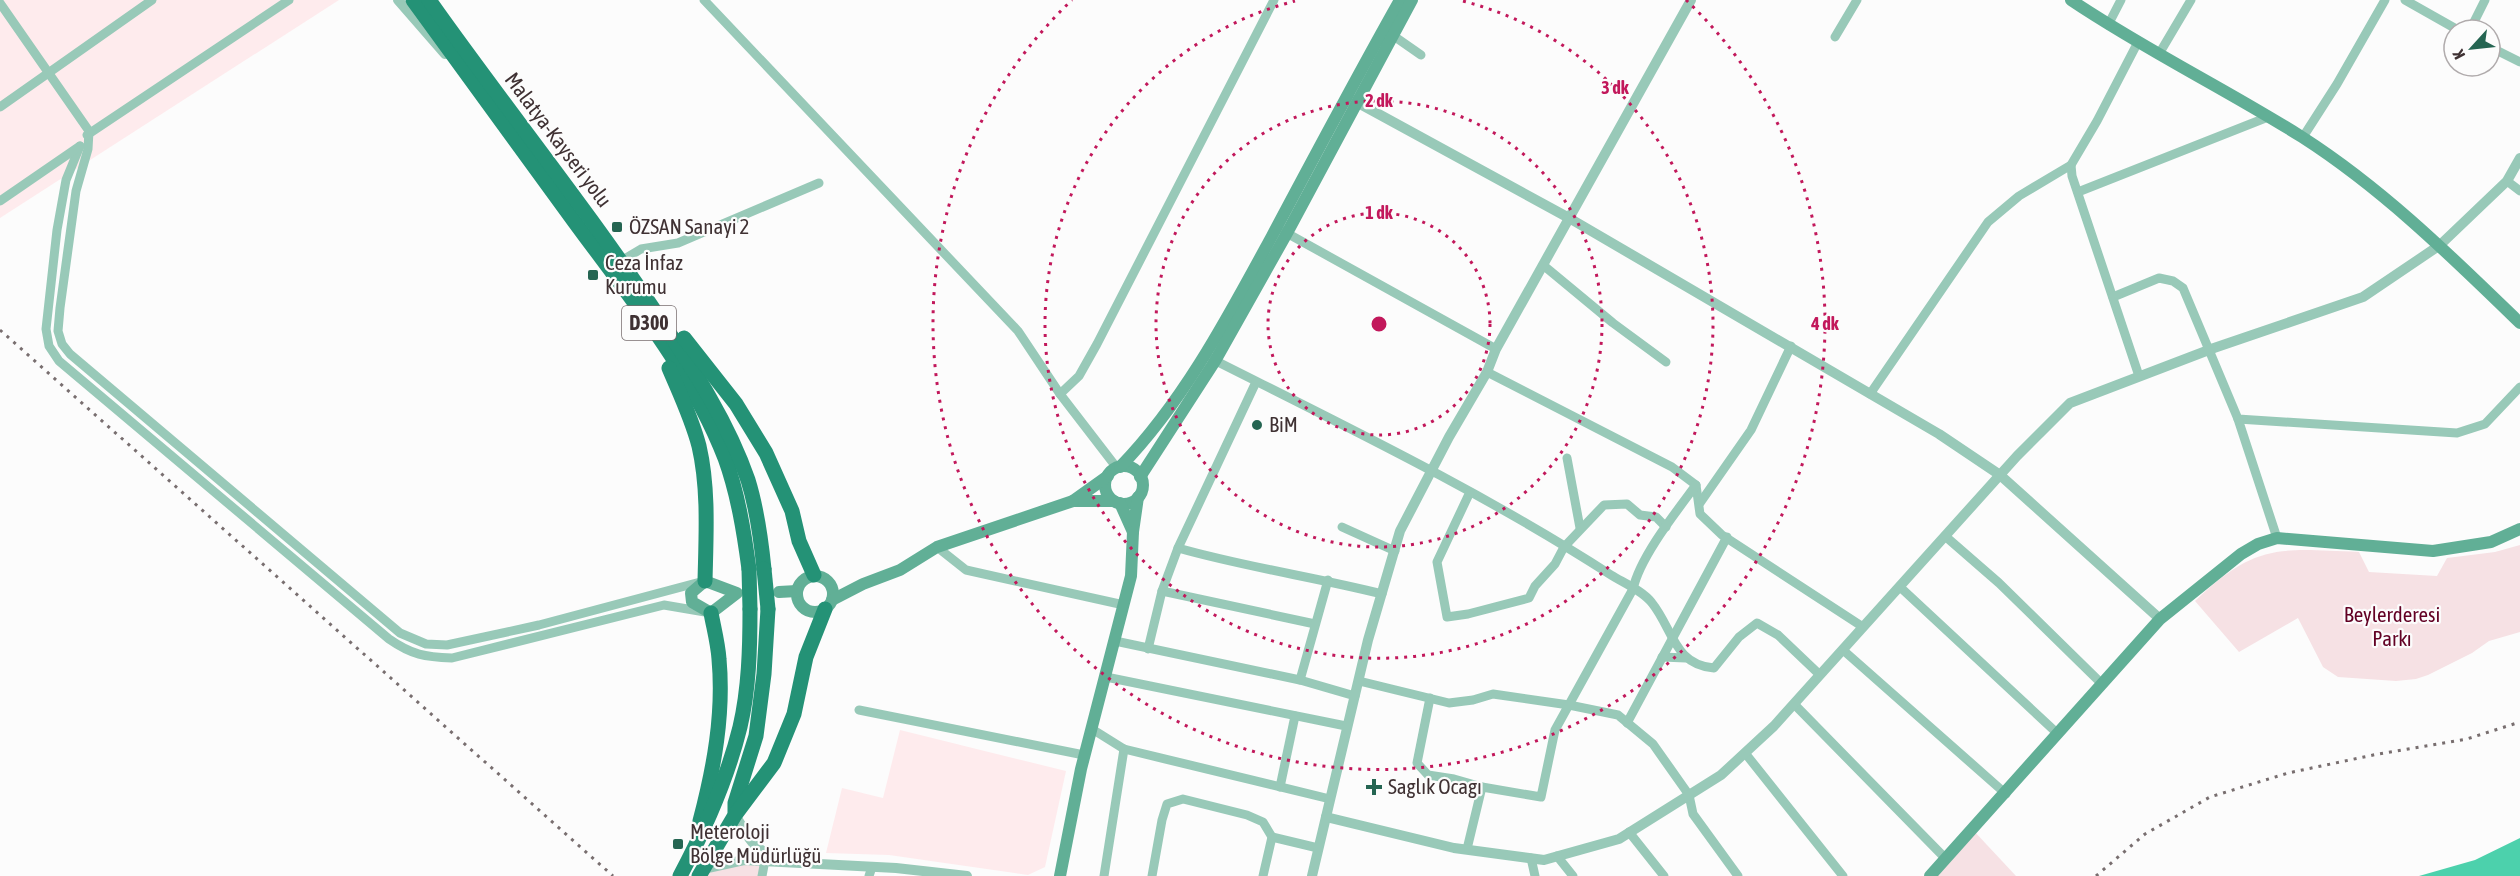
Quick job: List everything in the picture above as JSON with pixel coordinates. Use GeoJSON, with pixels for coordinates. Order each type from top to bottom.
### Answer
{"type":"FeatureCollection","features":[{"type":"Feature","properties":{"kind":"highway","name":"D300"},"geometry":{"type":"LineString","coordinates":[[413,0],[652,327],[698,401],[725,458],[757,569],[750,609],[750,655],[740,726],[716,802],[680,876]]}},
{"type":"Feature","properties":{"kind":"highway","name":"Malatya-Kayseri yolu"},"geometry":{"type":"LineString","coordinates":[[429,0],[621,261],[703,384],[737,451],[758,521],[757,569],[768,609],[764,674],[756,736],[735,803],[735,815],[701,873]]}},
{"type":"Feature","properties":{"kind":"highway"},"geometry":{"type":"LineString","coordinates":[[621,261],[736,404],[760,443],[792,511],[799,541],[814,575]]}},
{"type":"Feature","properties":{"kind":"highway"},"geometry":{"type":"LineString","coordinates":[[652,327],[689,415],[699,448],[705,529],[705,581]]}},
{"type":"Feature","properties":{"kind":"highway"},"geometry":{"type":"LineString","coordinates":[[735,815],[774,763],[794,714],[806,657],[829,605]]}},
{"type":"Feature","properties":{"kind":"highway"},"geometry":{"type":"LineString","coordinates":[[692,853],[712,775],[720,711],[719,659],[711,613]]}},
{"type":"Feature","properties":{"kind":"main road"},"geometry":{"type":"LineString","coordinates":[[1140,477],[1282,230],[1388,32],[1400,0]]}},
{"type":"Feature","properties":{"kind":"main road"},"geometry":{"type":"LineString","coordinates":[[1388,32],[1412,0]]}},
{"type":"Feature","properties":{"kind":"main road"},"geometry":{"type":"LineString","coordinates":[[2071,0],[2108,25],[2303,137],[2373,186],[2440,245],[2520,322]]}},
{"type":"Feature","properties":{"kind":"main road"},"geometry":{"type":"LineString","coordinates":[[829,605],[833,589],[830,583],[814,575],[802,580],[797,591],[797,598],[804,608],[814,612],[829,605],[863,584],[900,570],[937,547],[1072,501],[1115,470],[1145,440],[1209,358]]}},
{"type":"Feature","properties":{"kind":"main road"},"geometry":{"type":"LineString","coordinates":[[1060,876],[1084,755],[1131,576],[1133,532],[1138,497],[1142,489],[1140,477],[1131,468],[1115,470]]}},
{"type":"Feature","properties":{"kind":"main road"},"geometry":{"type":"LineString","coordinates":[[1115,470],[1106,491],[1117,502],[1133,532]]}},
{"type":"Feature","properties":{"kind":"main road"},"geometry":{"type":"LineString","coordinates":[[1072,501],[1130,503],[1138,497]]}},
{"type":"Feature","properties":{"kind":"main road"},"geometry":{"type":"LineString","coordinates":[[1930,876],[2006,794],[2160,619],[2241,554],[2258,544],[2277,538],[2433,550],[2491,542],[2520,530]]}},
{"type":"Feature","properties":{"kind":"main road"},"geometry":{"type":"LineString","coordinates":[[705,581],[737,593],[711,613],[692,602],[691,593],[705,581]]}},
{"type":"Feature","properties":{"kind":"main road"},"geometry":{"type":"LineString","coordinates":[[830,583],[863,584]]}},
{"type":"Feature","properties":{"kind":"main road"},"geometry":{"type":"LineString","coordinates":[[779,592],[797,591]]}},
{"type":"Feature","properties":{"kind":"street"},"geometry":{"type":"LineString","coordinates":[[0,107],[152,0]]}},
{"type":"Feature","properties":{"kind":"street"},"geometry":{"type":"LineString","coordinates":[[289,0],[185,71],[89,131],[66,180],[57,230],[46,329],[49,346],[59,361],[404,650],[425,657],[452,658],[664,605],[711,613]]}},
{"type":"Feature","properties":{"kind":"street"},"geometry":{"type":"LineString","coordinates":[[398,0],[490,106]]}},
{"type":"Feature","properties":{"kind":"street"},"geometry":{"type":"LineString","coordinates":[[436,0],[447,26]]}},
{"type":"Feature","properties":{"kind":"street"},"geometry":{"type":"LineString","coordinates":[[704,0],[1018,331],[1115,470]]}},
{"type":"Feature","properties":{"kind":"street"},"geometry":{"type":"LineString","coordinates":[[1060,394],[1078,376],[1097,344],[1274,0]]}},
{"type":"Feature","properties":{"kind":"street"},"geometry":{"type":"LineString","coordinates":[[1312,876],[1346,726],[1400,531],[1487,372],[1496,349],[1691,0]]}},
{"type":"Feature","properties":{"kind":"street"},"geometry":{"type":"LineString","coordinates":[[1835,37],[1857,0]]}},
{"type":"Feature","properties":{"kind":"street"},"geometry":{"type":"LineString","coordinates":[[2108,25],[2121,0]]}},
{"type":"Feature","properties":{"kind":"street"},"geometry":{"type":"LineString","coordinates":[[2159,54],[2191,0]]}},
{"type":"Feature","properties":{"kind":"street"},"geometry":{"type":"LineString","coordinates":[[2303,137],[2337,84],[2385,0]]}},
{"type":"Feature","properties":{"kind":"street"},"geometry":{"type":"LineString","coordinates":[[2405,0],[2442,21]]}},
{"type":"Feature","properties":{"kind":"street"},"geometry":{"type":"LineString","coordinates":[[2476,18],[2485,0]]}},
{"type":"Feature","properties":{"kind":"street"},"geometry":{"type":"LineString","coordinates":[[1,2],[89,131],[88,150],[76,191],[60,308],[58,331],[62,344],[70,354],[400,633],[426,644],[447,645],[539,625],[652,593],[705,581]]}},
{"type":"Feature","properties":{"kind":"street"},"geometry":{"type":"LineString","coordinates":[[1388,32],[1421,56]]}},
{"type":"Feature","properties":{"kind":"street"},"geometry":{"type":"LineString","coordinates":[[1870,394],[1988,222],[2019,196],[2071,165],[2138,42]]}},
{"type":"Feature","properties":{"kind":"street"},"geometry":{"type":"LineString","coordinates":[[2502,53],[2520,62]]}},
{"type":"Feature","properties":{"kind":"street"},"geometry":{"type":"LineString","coordinates":[[1352,100],[1569,218],[1940,435],[2000,475],[2160,619]]}},
{"type":"Feature","properties":{"kind":"street"},"geometry":{"type":"LineString","coordinates":[[2078,192],[2268,117]]}},
{"type":"Feature","properties":{"kind":"street"},"geometry":{"type":"LineString","coordinates":[[0,201],[80,146]]}},
{"type":"Feature","properties":{"kind":"street"},"geometry":{"type":"LineString","coordinates":[[1326,817],[1467,849],[1544,860],[1619,838],[1721,775],[1745,753],[1794,705],[2000,475],[2070,404],[2208,350],[2363,297],[2440,245],[2507,182],[2520,158]]}},
{"type":"Feature","properties":{"kind":"street"},"geometry":{"type":"LineString","coordinates":[[2071,165],[2139,376]]}},
{"type":"Feature","properties":{"kind":"street"},"geometry":{"type":"LineString","coordinates":[[2507,182],[2520,191]]}},
{"type":"Feature","properties":{"kind":"street"},"geometry":{"type":"LineString","coordinates":[[621,261],[641,249],[678,243],[819,183]]}},
{"type":"Feature","properties":{"kind":"street"},"geometry":{"type":"LineString","coordinates":[[1282,230],[1496,349]]}},
{"type":"Feature","properties":{"kind":"street"},"geometry":{"type":"LineString","coordinates":[[1543,265],[1613,323],[1666,362]]}},
{"type":"Feature","properties":{"kind":"street"},"geometry":{"type":"LineString","coordinates":[[2113,297],[2159,278],[2183,288],[2238,419],[2277,538]]}},
{"type":"Feature","properties":{"kind":"street"},"geometry":{"type":"LineString","coordinates":[[1700,502],[1752,430],[1791,346]]}},
{"type":"Feature","properties":{"kind":"street"},"geometry":{"type":"LineString","coordinates":[[1209,358],[1432,470],[1652,601],[1686,658],[1698,667],[1714,668],[1739,637],[1757,623],[1778,635],[1820,675]]}},
{"type":"Feature","properties":{"kind":"street"},"geometry":{"type":"LineString","coordinates":[[1487,372],[1672,467],[1696,485],[1700,514],[1727,537],[1863,627]]}},
{"type":"Feature","properties":{"kind":"street"},"geometry":{"type":"LineString","coordinates":[[1148,649],[1162,591],[1178,548],[1257,382]]}},
{"type":"Feature","properties":{"kind":"street"},"geometry":{"type":"LineString","coordinates":[[2238,419],[2457,433],[2485,424],[2520,387]]}},
{"type":"Feature","properties":{"kind":"street"},"geometry":{"type":"LineString","coordinates":[[1567,458],[1580,528]]}},
{"type":"Feature","properties":{"kind":"street"},"geometry":{"type":"LineString","coordinates":[[1430,698],[1417,763],[1428,775],[1540,797],[1555,730],[1633,589],[1636,577],[1666,527],[1696,485]]}},
{"type":"Feature","properties":{"kind":"street"},"geometry":{"type":"LineString","coordinates":[[1470,492],[1437,562],[1447,617],[1468,614],[1529,598],[1534,586],[1555,564],[1564,547],[1604,505],[1627,504],[1640,514],[1656,517],[1666,527]]}},
{"type":"Feature","properties":{"kind":"street"},"geometry":{"type":"LineString","coordinates":[[1342,527],[1395,551]]}},
{"type":"Feature","properties":{"kind":"street"},"geometry":{"type":"LineString","coordinates":[[1945,536],[1999,583],[2102,684]]}},
{"type":"Feature","properties":{"kind":"street"},"geometry":{"type":"LineString","coordinates":[[1627,723],[1727,537]]}},
{"type":"Feature","properties":{"kind":"street"},"geometry":{"type":"LineString","coordinates":[[937,547],[966,570],[1124,605]]}},
{"type":"Feature","properties":{"kind":"street"},"geometry":{"type":"LineString","coordinates":[[1178,548],[1232,563],[1328,580],[1382,594]]}},
{"type":"Feature","properties":{"kind":"street"},"geometry":{"type":"LineString","coordinates":[[1300,680],[1328,580]]}},
{"type":"Feature","properties":{"kind":"street"},"geometry":{"type":"LineString","coordinates":[[1900,587],[2058,734]]}},
{"type":"Feature","properties":{"kind":"street"},"geometry":{"type":"LineString","coordinates":[[1162,591],[1315,624]]}},
{"type":"Feature","properties":{"kind":"street"},"geometry":{"type":"LineString","coordinates":[[1115,641],[1300,680],[1355,696]]}},
{"type":"Feature","properties":{"kind":"street"},"geometry":{"type":"LineString","coordinates":[[1843,650],[2006,794]]}},
{"type":"Feature","properties":{"kind":"street"},"geometry":{"type":"LineString","coordinates":[[1662,657],[1686,658]]}},
{"type":"Feature","properties":{"kind":"street"},"geometry":{"type":"LineString","coordinates":[[1106,677],[1346,726]]}},
{"type":"Feature","properties":{"kind":"street"},"geometry":{"type":"LineString","coordinates":[[1359,681],[1449,703],[1473,700],[1493,694],[1618,715],[1653,744],[1689,795],[1693,813],[1738,876]]}},
{"type":"Feature","properties":{"kind":"street"},"geometry":{"type":"LineString","coordinates":[[1794,705],[1946,859]]}},
{"type":"Feature","properties":{"kind":"street"},"geometry":{"type":"LineString","coordinates":[[859,710],[1084,755]]}},
{"type":"Feature","properties":{"kind":"street"},"geometry":{"type":"LineString","coordinates":[[1280,787],[1295,716]]}},
{"type":"Feature","properties":{"kind":"street"},"geometry":{"type":"LineString","coordinates":[[1092,729],[1124,749],[1330,799]]}},
{"type":"Feature","properties":{"kind":"street"},"geometry":{"type":"LineString","coordinates":[[1104,876],[1124,749]]}},
{"type":"Feature","properties":{"kind":"street"},"geometry":{"type":"LineString","coordinates":[[1745,753],[1843,876]]}},
{"type":"Feature","properties":{"kind":"street"},"geometry":{"type":"LineString","coordinates":[[1467,849],[1482,787]]}},
{"type":"Feature","properties":{"kind":"street"},"geometry":{"type":"LineString","coordinates":[[1152,876],[1167,804],[1183,799],[1247,815],[1263,822],[1272,837],[1263,876]]}},
{"type":"Feature","properties":{"kind":"street"},"geometry":{"type":"LineString","coordinates":[[735,815],[751,844],[765,857]]}},
{"type":"Feature","properties":{"kind":"street"},"geometry":{"type":"LineString","coordinates":[[1629,832],[1664,876]]}},
{"type":"Feature","properties":{"kind":"street"},"geometry":{"type":"LineString","coordinates":[[1272,837],[1318,848]]}},
{"type":"Feature","properties":{"kind":"street"},"geometry":{"type":"LineString","coordinates":[[1557,856],[1573,876]]}},
{"type":"Feature","properties":{"kind":"street"},"geometry":{"type":"LineString","coordinates":[[762,876],[765,857]]}},
{"type":"Feature","properties":{"kind":"street"},"geometry":{"type":"LineString","coordinates":[[701,873],[744,860],[765,857],[870,871],[966,876]]}},
{"type":"Feature","properties":{"kind":"street"},"geometry":{"type":"LineString","coordinates":[[1531,858],[1534,876]]}},
{"type":"Feature","properties":{"kind":"shaded area"},"geometry":{"type":"Polygon","coordinates":[[[0,0],[339,0],[0,218],[0,0]]]}},
{"type":"Feature","properties":{"kind":"shaded area"},"geometry":{"type":"Polygon","coordinates":[[[900,730],[1066,771],[1045,867],[1028,875],[889,855],[826,853],[842,788],[883,798],[900,730]]]}},
{"type":"Feature","properties":{"kind":"shaded area"},"geometry":{"type":"Polygon","coordinates":[[[2520,838],[2520,876],[2419,876],[2475,860],[2520,838]]]}},
{"type":"Feature","properties":{"kind":"green space","name":"Beylerderesi Parkı"},"geometry":{"type":"Polygon","coordinates":[[[2520,545],[2520,632],[2489,641],[2472,653],[2416,679],[2396,681],[2338,677],[2323,667],[2298,618],[2239,652],[2195,601],[2235,568],[2270,553],[2309,550],[2359,552],[2369,572],[2437,576],[2447,558],[2495,552],[2520,545]]]}},
{"type":"Feature","properties":{"kind":"green space"},"geometry":{"type":"Polygon","coordinates":[[[1973,830],[2016,876],[1930,876],[1973,830]]]}},
{"type":"Feature","properties":{"kind":"green space"},"geometry":{"type":"Polygon","coordinates":[[[764,861],[762,876],[699,876],[703,869],[764,861]]]}},
{"type":"Feature","properties":{"kind":"railway"},"geometry":{"type":"LineString","coordinates":[[0,330],[613,876]]}},
{"type":"Feature","properties":{"kind":"railway"},"geometry":{"type":"LineString","coordinates":[[2096,876],[2145,834],[2210,797],[2288,773],[2378,754],[2467,739],[2520,722]]}},
{"type":"Feature","properties":{"kind":"place","name":"ÖZSAN Sanayi 2"},"geometry":{"type":"Point","coordinates":[617,227]}},
{"type":"Feature","properties":{"kind":"place","name":"Ceza İnfaz Kurumu"},"geometry":{"type":"Point","coordinates":[593,275]}},
{"type":"Feature","properties":{"kind":"place","name":"BiM"},"geometry":{"type":"Point","coordinates":[1257,425]}},
{"type":"Feature","properties":{"kind":"place","name":"Saglık Ocagı"},"geometry":{"type":"Point","coordinates":[1374,787]}},
{"type":"Feature","properties":{"kind":"place","name":"Meteroloji Bölge Müdürlüğü"},"geometry":{"type":"Point","coordinates":[678,844]}}]}
